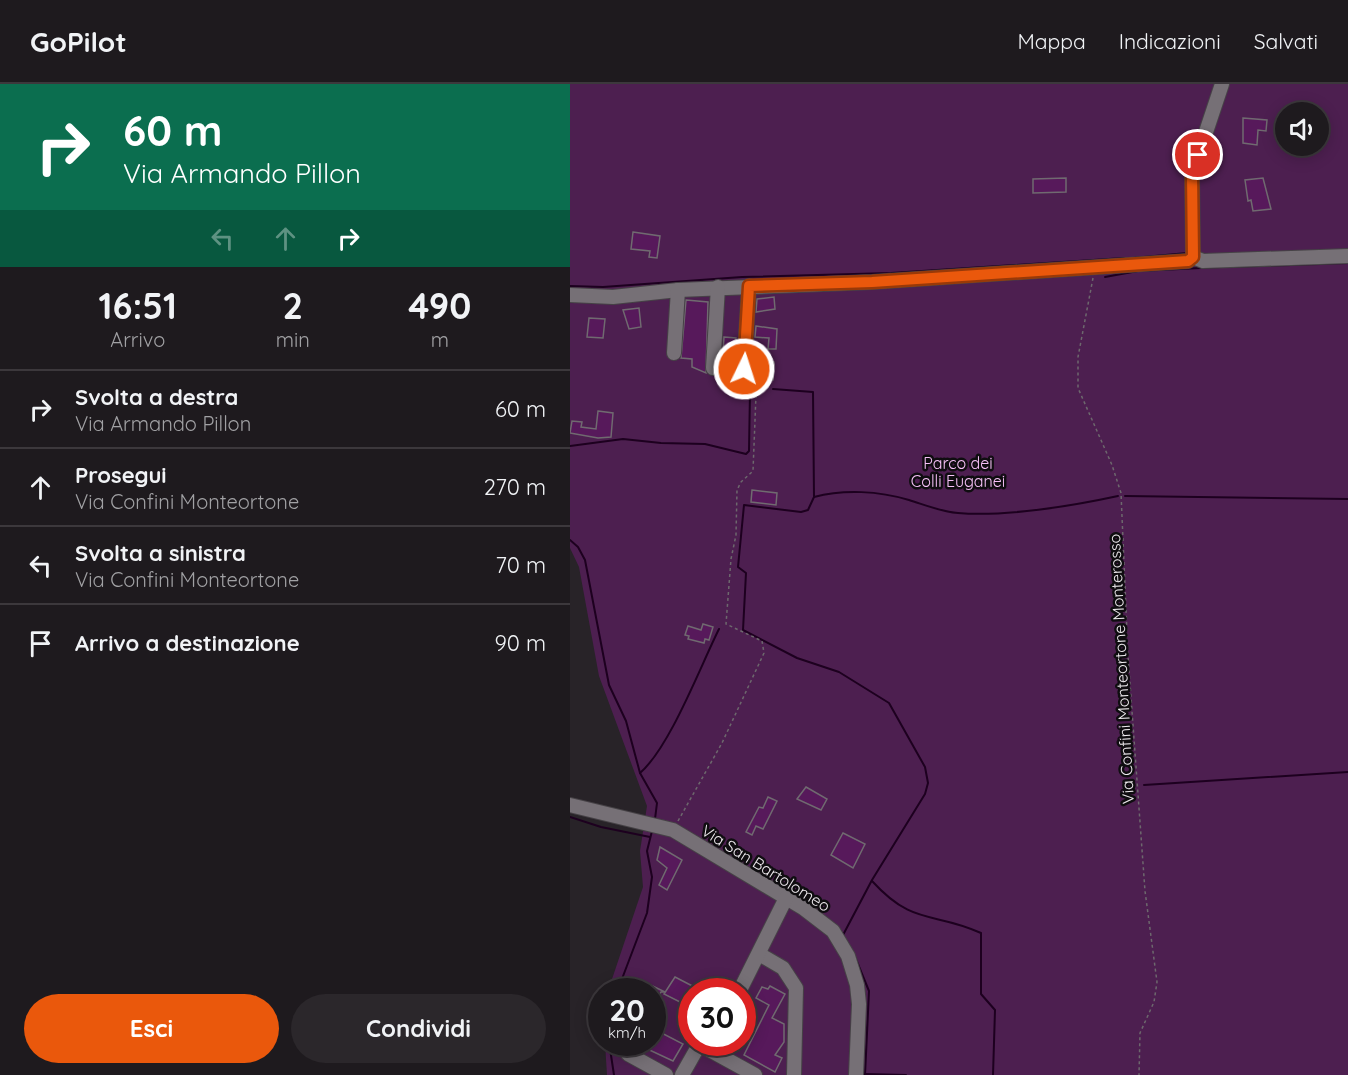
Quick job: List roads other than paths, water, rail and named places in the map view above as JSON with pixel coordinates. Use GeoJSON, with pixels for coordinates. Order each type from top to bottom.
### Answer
{"type":"FeatureCollection","features":[{"type":"Feature","properties":{"kind":"street"},"geometry":{"type":"LineString","coordinates":[[1193,257],[1192,174],[1222,84]]}},
{"type":"Feature","properties":{"kind":"street"},"geometry":{"type":"LineString","coordinates":[[1193,257],[1203,261],[1348,256]]}},
{"type":"Feature","properties":{"kind":"street"},"geometry":{"type":"LineString","coordinates":[[570,295],[597,298],[718,287],[872,282],[1096,269],[1188,261],[1193,257]]}},
{"type":"Feature","properties":{"kind":"street"},"geometry":{"type":"LineString","coordinates":[[744,369],[749,286]]}},
{"type":"Feature","properties":{"kind":"street"},"geometry":{"type":"LineString","coordinates":[[713,368],[718,287]]}},
{"type":"Feature","properties":{"kind":"street"},"geometry":{"type":"LineString","coordinates":[[674,353],[678,290]]}},
{"type":"Feature","properties":{"kind":"street","name":"Via San Bartolomeo"},"geometry":{"type":"LineString","coordinates":[[570,805],[659,827],[786,898],[833,931],[848,956],[857,985],[859,1004],[856,1075]]}},
{"type":"Feature","properties":{"kind":"street"},"geometry":{"type":"LineString","coordinates":[[746,978],[786,898]]}},
{"type":"Feature","properties":{"kind":"street"},"geometry":{"type":"LineString","coordinates":[[759,954],[783,968],[796,988],[794,1075]]}},
{"type":"Feature","properties":{"kind":"street"},"geometry":{"type":"LineString","coordinates":[[632,1056],[666,1075]]}},
{"type":"Feature","properties":{"kind":"street"},"geometry":{"type":"LineString","coordinates":[[682,1075],[693,1056]]}},
{"type":"Feature","properties":{"kind":"street"},"geometry":{"type":"LineString","coordinates":[[725,1056],[755,1075]]}},
{"type":"Feature","properties":{"kind":"waterway"},"geometry":{"type":"LineString","coordinates":[[1133,258],[1187,253]]}},
{"type":"Feature","properties":{"kind":"waterway"},"geometry":{"type":"LineString","coordinates":[[570,286],[603,287],[742,277],[891,273],[1124,258]]}},
{"type":"Feature","properties":{"kind":"waterway"},"geometry":{"type":"LineString","coordinates":[[1231,267],[1348,263]]}},
{"type":"Feature","properties":{"kind":"waterway"},"geometry":{"type":"LineString","coordinates":[[1105,277],[1138,271],[1222,267]]}},
{"type":"Feature","properties":{"kind":"waterway"},"geometry":{"type":"LineString","coordinates":[[773,389],[813,392],[814,497],[808,510],[801,512],[744,505],[738,567],[746,573],[743,630],[797,658],[839,672],[889,703],[925,767],[928,783],[925,794],[872,880],[843,935]]}},
{"type":"Feature","properties":{"kind":"waterway"},"geometry":{"type":"LineString","coordinates":[[570,446],[623,439],[705,444],[746,454],[749,451],[750,391]]}},
{"type":"Feature","properties":{"kind":"waterway"},"geometry":{"type":"LineString","coordinates":[[814,497],[849,492],[874,493],[898,497],[946,511],[976,514],[1038,510],[1118,496]]}},
{"type":"Feature","properties":{"kind":"waterway"},"geometry":{"type":"LineString","coordinates":[[1125,496],[1348,499]]}},
{"type":"Feature","properties":{"kind":"waterway"},"geometry":{"type":"LineString","coordinates":[[570,540],[578,547],[585,560],[609,685],[626,721],[640,773],[657,803],[655,819]]}},
{"type":"Feature","properties":{"kind":"waterway"},"geometry":{"type":"LineString","coordinates":[[640,773],[662,745],[684,706],[719,629]]}},
{"type":"Feature","properties":{"kind":"waterway"},"geometry":{"type":"LineString","coordinates":[[1144,785],[1348,772]]}},
{"type":"Feature","properties":{"kind":"waterway"},"geometry":{"type":"LineString","coordinates":[[570,817],[601,827],[650,837]]}},
{"type":"Feature","properties":{"kind":"waterway"},"geometry":{"type":"LineString","coordinates":[[622,978],[647,913],[652,877],[647,851],[652,831]]}},
{"type":"Feature","properties":{"kind":"waterway"},"geometry":{"type":"LineString","coordinates":[[872,881],[887,896],[912,912],[981,933],[981,994],[995,1010],[993,1075]]}},
{"type":"Feature","properties":{"kind":"waterway"},"geometry":{"type":"LineString","coordinates":[[853,952],[869,991],[865,1075]]}},
{"type":"Feature","properties":{"kind":"waterway"},"geometry":{"type":"LineString","coordinates":[[611,1056],[614,1075]]}},
{"type":"Feature","properties":{"kind":"waterway"},"geometry":{"type":"LineString","coordinates":[[865,1074],[906,1075]]}},
{"type":"Feature","properties":{"kind":"park label","name":"Parco dei Colli Euganei"},"geometry":{"type":"Point","coordinates":[958,472]}}]}
